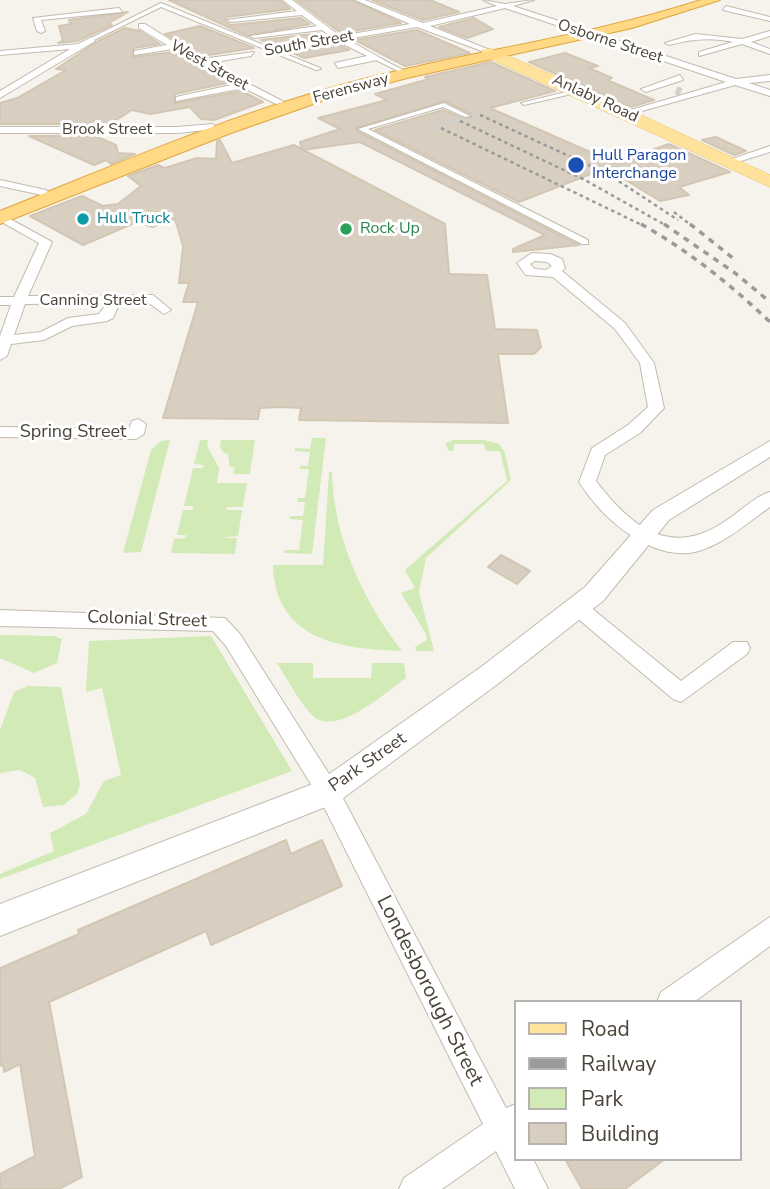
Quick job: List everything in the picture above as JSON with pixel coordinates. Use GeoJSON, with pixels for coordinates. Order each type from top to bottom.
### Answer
{"type":"FeatureCollection","features":[{"type":"Feature","properties":{"kind":"highway","name":"Ferensway"},"geometry":{"type":"LineString","coordinates":[[0,214],[42,192],[279,102],[400,70],[554,44],[695,0]]}},
{"type":"Feature","properties":{"kind":"highway","name":"Ferensway"},"geometry":{"type":"LineString","coordinates":[[0,214],[297,104],[366,84],[491,54],[720,4]]}},
{"type":"Feature","properties":{"kind":"main road"},"geometry":{"type":"LineString","coordinates":[[530,70],[516,61],[519,55],[554,44]]}},
{"type":"Feature","properties":{"kind":"main road","name":"Anlaby Road"},"geometry":{"type":"LineString","coordinates":[[491,54],[578,91],[770,182]]}},
{"type":"Feature","properties":{"kind":"main road"},"geometry":{"type":"LineString","coordinates":[[465,62],[503,63],[530,70]]}},
{"type":"Feature","properties":{"kind":"street"},"geometry":{"type":"LineString","coordinates":[[287,0],[339,38],[400,70]]}},
{"type":"Feature","properties":{"kind":"street","name":"Anlaby Road"},"geometry":{"type":"LineString","coordinates":[[359,0],[491,54]]}},
{"type":"Feature","properties":{"kind":"street","name":"Osborne Street"},"geometry":{"type":"LineString","coordinates":[[487,0],[770,93]]}},
{"type":"Feature","properties":{"kind":"street","name":"South Street"},"geometry":{"type":"LineString","coordinates":[[200,62],[419,25],[530,0]]}},
{"type":"Feature","properties":{"kind":"street"},"geometry":{"type":"LineString","coordinates":[[0,94],[161,3],[318,69]]}},
{"type":"Feature","properties":{"kind":"street"},"geometry":{"type":"LineString","coordinates":[[720,4],[770,19]]}},
{"type":"Feature","properties":{"kind":"street"},"geometry":{"type":"LineString","coordinates":[[41,31],[37,19],[151,8]]}},
{"type":"Feature","properties":{"kind":"street"},"geometry":{"type":"LineString","coordinates":[[210,23],[303,13]]}},
{"type":"Feature","properties":{"kind":"street"},"geometry":{"type":"LineString","coordinates":[[738,22],[757,17]]}},
{"type":"Feature","properties":{"kind":"street","name":"West Street"},"geometry":{"type":"LineString","coordinates":[[142,26],[200,62],[279,102]]}},
{"type":"Feature","properties":{"kind":"street"},"geometry":{"type":"LineString","coordinates":[[708,26],[770,51]]}},
{"type":"Feature","properties":{"kind":"street"},"geometry":{"type":"LineString","coordinates":[[243,38],[323,28]]}},
{"type":"Feature","properties":{"kind":"street"},"geometry":{"type":"LineString","coordinates":[[702,54],[770,33]]}},
{"type":"Feature","properties":{"kind":"street"},"geometry":{"type":"LineString","coordinates":[[669,43],[702,35],[748,41]]}},
{"type":"Feature","properties":{"kind":"street"},"geometry":{"type":"LineString","coordinates":[[0,53],[81,46]]}},
{"type":"Feature","properties":{"kind":"street"},"geometry":{"type":"LineString","coordinates":[[137,53],[173,46]]}},
{"type":"Feature","properties":{"kind":"street"},"geometry":{"type":"LineString","coordinates":[[338,65],[377,58]]}},
{"type":"Feature","properties":{"kind":"street"},"geometry":{"type":"LineString","coordinates":[[646,89],[680,78]]}},
{"type":"Feature","properties":{"kind":"street"},"geometry":{"type":"LineString","coordinates":[[627,114],[682,92],[770,78]]}},
{"type":"Feature","properties":{"kind":"street"},"geometry":{"type":"LineString","coordinates":[[662,84],[682,92]]}},
{"type":"Feature","properties":{"kind":"street"},"geometry":{"type":"LineString","coordinates":[[187,108],[179,99],[243,85]]}},
{"type":"Feature","properties":{"kind":"street"},"geometry":{"type":"LineString","coordinates":[[524,103],[578,91]]}},
{"type":"Feature","properties":{"kind":"street"},"geometry":{"type":"LineString","coordinates":[[461,100],[362,129],[585,242]]}},
{"type":"Feature","properties":{"kind":"street"},"geometry":{"type":"LineString","coordinates":[[443,105],[467,116]]}},
{"type":"Feature","properties":{"kind":"street"},"geometry":{"type":"LineString","coordinates":[[194,116],[208,127]]}},
{"type":"Feature","properties":{"kind":"street","name":"Brook Street"},"geometry":{"type":"LineString","coordinates":[[0,130],[177,130],[208,127]]}},
{"type":"Feature","properties":{"kind":"street"},"geometry":{"type":"LineString","coordinates":[[728,162],[770,149]]}},
{"type":"Feature","properties":{"kind":"street"},"geometry":{"type":"LineString","coordinates":[[0,183],[42,192]]}},
{"type":"Feature","properties":{"kind":"street"},"geometry":{"type":"LineString","coordinates":[[0,214],[46,242],[19,301],[0,356]]}},
{"type":"Feature","properties":{"kind":"street"},"geometry":{"type":"LineString","coordinates":[[555,272],[620,326],[647,363],[656,408],[634,429],[598,452],[587,482],[603,503],[652,524],[677,547],[693,546],[713,537],[770,498]]}},
{"type":"Feature","properties":{"kind":"street"},"geometry":{"type":"LineString","coordinates":[[6,340],[44,336],[68,321],[102,318],[108,315],[115,299]]}},
{"type":"Feature","properties":{"kind":"street","name":"Canning Street"},"geometry":{"type":"LineString","coordinates":[[0,301],[153,299],[164,310]]}},
{"type":"Feature","properties":{"kind":"street","name":"Spring Street"},"geometry":{"type":"LineString","coordinates":[[0,432],[136,434],[138,425]]}},
{"type":"Feature","properties":{"kind":"street","name":"Park Street"},"geometry":{"type":"LineString","coordinates":[[0,920],[328,792],[490,675],[594,594],[652,524],[770,448]]}},
{"type":"Feature","properties":{"kind":"street"},"geometry":{"type":"LineString","coordinates":[[577,607],[681,694],[740,648]]}},
{"type":"Feature","properties":{"kind":"street","name":"Colonial Street"},"geometry":{"type":"LineString","coordinates":[[0,618],[218,623],[233,640],[328,792]]}},
{"type":"Feature","properties":{"kind":"street","name":"Londesborough Street"},"geometry":{"type":"LineString","coordinates":[[328,792],[508,1125]]}},
{"type":"Feature","properties":{"kind":"street"},"geometry":{"type":"LineString","coordinates":[[674,1000],[770,930]]}},
{"type":"Feature","properties":{"kind":"street"},"geometry":{"type":"LineString","coordinates":[[415,1189],[508,1125]]}},
{"type":"Feature","properties":{"kind":"street","name":"Londesborough Street"},"geometry":{"type":"LineString","coordinates":[[522,1161],[532,1189]]}},
{"type":"Feature","properties":{"kind":"green space"},"geometry":{"type":"Polygon","coordinates":[[[312,438],[326,438],[312,554],[284,553],[285,550],[299,550],[303,520],[290,519],[290,516],[303,516],[305,502],[297,502],[298,498],[305,498],[309,469],[300,469],[300,466],[308,466],[310,452],[295,451],[295,448],[310,449],[312,438]]]}},
{"type":"Feature","properties":{"kind":"green space"},"geometry":{"type":"Polygon","coordinates":[[[170,440],[141,552],[123,553],[151,450],[161,441],[170,440]]]}},
{"type":"Feature","properties":{"kind":"green space"},"geometry":{"type":"Polygon","coordinates":[[[200,440],[208,440],[207,446],[219,468],[217,483],[247,483],[243,507],[227,507],[226,510],[242,510],[238,536],[221,538],[237,538],[235,554],[171,553],[174,539],[185,538],[186,535],[177,535],[183,510],[193,510],[193,506],[184,506],[193,468],[203,468],[204,465],[194,464],[200,440]]]}},
{"type":"Feature","properties":{"kind":"green space"},"geometry":{"type":"Polygon","coordinates":[[[221,440],[255,440],[250,474],[233,474],[235,467],[230,467],[228,454],[220,447],[221,440]]]}},
{"type":"Feature","properties":{"kind":"green space"},"geometry":{"type":"Polygon","coordinates":[[[453,440],[484,440],[499,444],[505,453],[511,480],[426,558],[419,592],[434,651],[416,651],[415,647],[427,640],[401,593],[415,588],[405,570],[507,481],[500,451],[486,451],[484,444],[454,444],[454,451],[449,451],[445,443],[453,440]]]}},
{"type":"Feature","properties":{"kind":"green space"},"geometry":{"type":"Polygon","coordinates":[[[329,472],[332,472],[344,544],[353,567],[375,611],[402,651],[357,647],[316,636],[299,625],[286,610],[277,590],[273,565],[323,565],[329,472]]]}},
{"type":"Feature","properties":{"kind":"green space"},"geometry":{"type":"Polygon","coordinates":[[[0,635],[54,636],[62,639],[57,663],[34,673],[0,658],[0,635]]]}},
{"type":"Feature","properties":{"kind":"green space"},"geometry":{"type":"Polygon","coordinates":[[[211,636],[292,771],[0,879],[0,874],[54,851],[50,833],[86,814],[104,781],[121,775],[102,688],[86,692],[89,641],[211,636]]]}},
{"type":"Feature","properties":{"kind":"green space"},"geometry":{"type":"Polygon","coordinates":[[[277,663],[313,663],[313,678],[371,678],[372,663],[404,663],[406,678],[346,718],[321,720],[306,708],[277,663]]]}},
{"type":"Feature","properties":{"kind":"green space"},"geometry":{"type":"Polygon","coordinates":[[[28,686],[61,687],[80,784],[77,794],[64,805],[43,807],[35,778],[20,770],[0,773],[0,730],[14,692],[28,686]]]}},
{"type":"Feature","properties":{"kind":"building"},"geometry":{"type":"Polygon","coordinates":[[[169,0],[280,0],[290,9],[227,17],[224,21],[231,25],[301,18],[310,24],[248,36],[169,0]]]}},
{"type":"Feature","properties":{"kind":"building"},"geometry":{"type":"Polygon","coordinates":[[[296,0],[353,0],[401,23],[341,33],[296,0]]]}},
{"type":"Feature","properties":{"kind":"building"},"geometry":{"type":"Polygon","coordinates":[[[372,0],[430,0],[459,12],[423,20],[372,0]]]}},
{"type":"Feature","properties":{"kind":"building"},"geometry":{"type":"Polygon","coordinates":[[[128,12],[109,23],[112,25],[77,41],[58,43],[63,41],[59,26],[71,24],[69,20],[128,12]]]}},
{"type":"Feature","properties":{"kind":"building"},"geometry":{"type":"Polygon","coordinates":[[[474,18],[493,29],[467,38],[439,27],[474,18]]]}},
{"type":"Feature","properties":{"kind":"building"},"geometry":{"type":"Polygon","coordinates":[[[200,26],[254,48],[202,56],[165,34],[200,26]]]}},
{"type":"Feature","properties":{"kind":"building"},"geometry":{"type":"Polygon","coordinates":[[[125,28],[140,31],[160,44],[134,48],[132,57],[173,52],[227,83],[175,94],[174,103],[242,91],[263,102],[214,120],[201,119],[190,107],[150,114],[132,110],[110,124],[0,124],[0,103],[17,98],[66,70],[56,69],[98,41],[125,28]]]}},
{"type":"Feature","properties":{"kind":"building"},"geometry":{"type":"Polygon","coordinates":[[[417,30],[470,53],[405,66],[355,40],[417,30]]]}},
{"type":"Feature","properties":{"kind":"building"},"geometry":{"type":"Polygon","coordinates":[[[321,33],[325,36],[283,44],[282,48],[261,40],[321,33]]]}},
{"type":"Feature","properties":{"kind":"building"},"geometry":{"type":"Polygon","coordinates":[[[337,44],[349,50],[304,58],[289,51],[337,44]]]}},
{"type":"Feature","properties":{"kind":"building"},"geometry":{"type":"Polygon","coordinates":[[[565,53],[598,66],[589,68],[612,78],[607,80],[654,100],[631,107],[529,62],[565,53]]]}},
{"type":"Feature","properties":{"kind":"building","name":"Hull Paragon Interchange"},"geometry":{"type":"Polygon","coordinates":[[[491,62],[555,91],[490,108],[615,163],[669,144],[730,172],[679,187],[689,195],[660,201],[606,168],[519,202],[375,130],[443,110],[464,119],[472,117],[445,101],[356,128],[357,131],[579,245],[513,252],[513,249],[545,235],[360,142],[302,150],[300,142],[340,129],[318,118],[387,100],[375,94],[429,79],[425,77],[491,62]]]}},
{"type":"Feature","properties":{"kind":"building"},"geometry":{"type":"Polygon","coordinates":[[[29,136],[95,136],[116,145],[118,153],[135,154],[111,164],[106,160],[94,165],[29,136]]]}},
{"type":"Feature","properties":{"kind":"building"},"geometry":{"type":"Polygon","coordinates":[[[716,137],[746,151],[734,155],[702,140],[716,137]]]}},
{"type":"Feature","properties":{"kind":"building"},"geometry":{"type":"Polygon","coordinates":[[[220,140],[232,163],[294,145],[445,224],[449,274],[487,275],[495,329],[537,330],[541,347],[534,354],[498,354],[508,423],[299,420],[301,408],[281,407],[260,408],[258,419],[163,418],[198,302],[183,302],[189,283],[179,283],[183,246],[175,219],[152,227],[137,222],[83,245],[30,216],[82,196],[103,206],[118,204],[141,186],[128,176],[158,165],[165,168],[197,158],[216,159],[217,141],[220,140]]]}},
{"type":"Feature","properties":{"kind":"building"},"geometry":{"type":"Polygon","coordinates":[[[501,555],[530,571],[517,584],[488,567],[501,555]]]}},
{"type":"Feature","properties":{"kind":"building"},"geometry":{"type":"Polygon","coordinates":[[[286,840],[291,854],[322,840],[342,886],[211,945],[206,931],[49,1002],[82,1177],[59,1189],[1,1189],[0,1174],[35,1156],[20,1064],[4,1072],[3,1064],[0,1066],[0,968],[79,934],[78,930],[286,840]]]}},
{"type":"Feature","properties":{"kind":"building"},"geometry":{"type":"Polygon","coordinates":[[[566,1161],[662,1161],[625,1189],[582,1189],[566,1161]]]}},
{"type":"Feature","properties":{"kind":"tunnel"},"geometry":{"type":"LineString","coordinates":[[676,90],[681,92]]}},
{"type":"Feature","properties":{"kind":"tunnel"},"geometry":{"type":"LineString","coordinates":[[428,129],[484,111]]}},
{"type":"Feature","properties":{"kind":"railway"},"geometry":{"type":"LineString","coordinates":[[480,115],[608,174],[678,220]]}},
{"type":"Feature","properties":{"kind":"railway"},"geometry":{"type":"LineString","coordinates":[[460,121],[583,179],[666,226]]}},
{"type":"Feature","properties":{"kind":"railway"},"geometry":{"type":"LineString","coordinates":[[441,128],[644,226]]}},
{"type":"Feature","properties":{"kind":"railway"},"geometry":{"type":"LineString","coordinates":[[674,212],[692,226]]}},
{"type":"Feature","properties":{"kind":"railway"},"geometry":{"type":"LineString","coordinates":[[641,224],[708,269],[770,322]]}},
{"type":"Feature","properties":{"kind":"railway"},"geometry":{"type":"LineString","coordinates":[[690,224],[734,259]]}},
{"type":"Feature","properties":{"kind":"railway"},"geometry":{"type":"LineString","coordinates":[[666,226],[735,273],[770,302]]}},
{"type":"Feature","properties":{"kind":"place","name":"Hull Paragon Interchange"},"geometry":{"type":"Point","coordinates":[576,165]}},
{"type":"Feature","properties":{"kind":"place","name":"Hull Truck"},"geometry":{"type":"Point","coordinates":[83,219]}},
{"type":"Feature","properties":{"kind":"place","name":"Rock Up"},"geometry":{"type":"Point","coordinates":[346,229]}}]}
